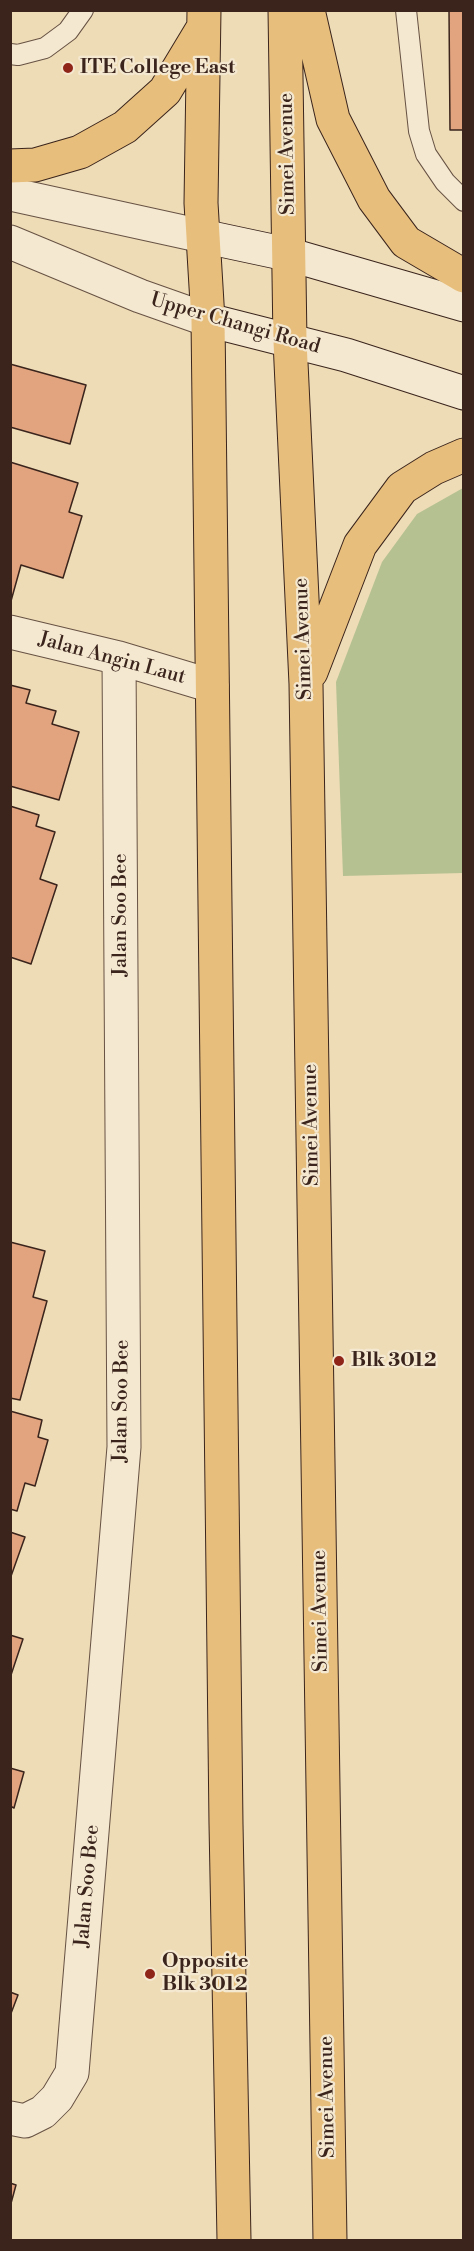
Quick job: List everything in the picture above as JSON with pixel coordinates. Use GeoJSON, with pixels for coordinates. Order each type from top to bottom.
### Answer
{"type":"FeatureCollection","features":[{"type":"Feature","properties":{"kind":"main road","name":"Simei Avenue"},"geometry":{"type":"LineString","coordinates":[[285,10],[291,255],[290,341],[306,684],[330,2241]]}},
{"type":"Feature","properties":{"kind":"main road"},"geometry":{"type":"LineString","coordinates":[[308,10],[333,119],[374,199],[406,242],[464,276]]}},
{"type":"Feature","properties":{"kind":"main road"},"geometry":{"type":"LineString","coordinates":[[10,166],[35,165],[80,152],[125,127],[165,91],[204,18]]}},
{"type":"Feature","properties":{"kind":"main road"},"geometry":{"type":"LineString","coordinates":[[204,18],[202,236],[208,320],[226,1824],[234,2241]]}},
{"type":"Feature","properties":{"kind":"main road"},"geometry":{"type":"LineString","coordinates":[[306,684],[360,545],[402,488],[434,468],[464,455]]}},
{"type":"Feature","properties":{"kind":"street"},"geometry":{"type":"LineString","coordinates":[[10,194],[291,255],[464,305]]}},
{"type":"Feature","properties":{"kind":"street","name":"Upper Changi Road"},"geometry":{"type":"LineString","coordinates":[[10,242],[140,296],[208,320],[290,341],[464,393]]}},
{"type":"Feature","properties":{"kind":"street","name":"Jalan Angin Laut"},"geometry":{"type":"LineString","coordinates":[[10,632],[119,658],[212,686]]}},
{"type":"Feature","properties":{"kind":"street","name":"Jalan Soo Bee"},"geometry":{"type":"LineString","coordinates":[[18,2120],[43,2112],[57,2098],[72,2073],[124,1447],[119,658]]}},
{"type":"Feature","properties":{"kind":"lane"},"geometry":{"type":"LineString","coordinates":[[10,54],[45,48],[68,31],[83,10]]}},
{"type":"Feature","properties":{"kind":"lane"},"geometry":{"type":"LineString","coordinates":[[405,10],[419,131],[426,154],[445,183],[464,201]]}},
{"type":"Feature","properties":{"kind":"green space"},"geometry":{"type":"Polygon","coordinates":[[[463,488],[463,873],[343,876],[336,682],[382,562],[417,514],[463,488]]]}},
{"type":"Feature","properties":{"kind":"building"},"geometry":{"type":"Polygon","coordinates":[[[449,10],[464,10],[464,130],[450,130],[449,10]]]}},
{"type":"Feature","properties":{"kind":"building"},"geometry":{"type":"Polygon","coordinates":[[[10,364],[86,385],[70,444],[10,427],[10,364]]]}},
{"type":"Feature","properties":{"kind":"building"},"geometry":{"type":"Polygon","coordinates":[[[10,462],[78,483],[69,512],[82,516],[63,578],[21,565],[11,601],[10,462]]]}},
{"type":"Feature","properties":{"kind":"building"},"geometry":{"type":"Polygon","coordinates":[[[10,685],[30,690],[26,703],[56,711],[52,724],[79,732],[59,800],[10,786],[10,685]]]}},
{"type":"Feature","properties":{"kind":"building"},"geometry":{"type":"Polygon","coordinates":[[[10,806],[39,815],[36,826],[55,832],[40,879],[57,885],[31,964],[10,957],[10,806]]]}},
{"type":"Feature","properties":{"kind":"building"},"geometry":{"type":"Polygon","coordinates":[[[10,1242],[45,1251],[33,1297],[47,1301],[20,1400],[10,1398],[10,1242]]]}},
{"type":"Feature","properties":{"kind":"building"},"geometry":{"type":"Polygon","coordinates":[[[10,1411],[42,1420],[38,1437],[48,1440],[35,1486],[25,1483],[17,1511],[10,1509],[10,1411]]]}},
{"type":"Feature","properties":{"kind":"building"},"geometry":{"type":"Polygon","coordinates":[[[10,1532],[25,1537],[10,1579],[10,1532]]]}},
{"type":"Feature","properties":{"kind":"building"},"geometry":{"type":"Polygon","coordinates":[[[10,1635],[23,1639],[10,1678],[10,1635]]]}},
{"type":"Feature","properties":{"kind":"building"},"geometry":{"type":"Polygon","coordinates":[[[10,1768],[24,1772],[14,1808],[10,1806],[10,1768]]]}},
{"type":"Feature","properties":{"kind":"building"},"geometry":{"type":"Polygon","coordinates":[[[10,1992],[18,1995],[10,2016],[10,1992]]]}},
{"type":"Feature","properties":{"kind":"building"},"geometry":{"type":"Polygon","coordinates":[[[10,2183],[16,2185],[10,2207],[10,2183]]]}},
{"type":"Feature","properties":{"kind":"place","name":"ITE College East"},"geometry":{"type":"Point","coordinates":[68,68]}},
{"type":"Feature","properties":{"kind":"place","name":"Blk 3012"},"geometry":{"type":"Point","coordinates":[339,1361]}},
{"type":"Feature","properties":{"kind":"place","name":"Opposite Blk 3012"},"geometry":{"type":"Point","coordinates":[150,1974]}}]}
